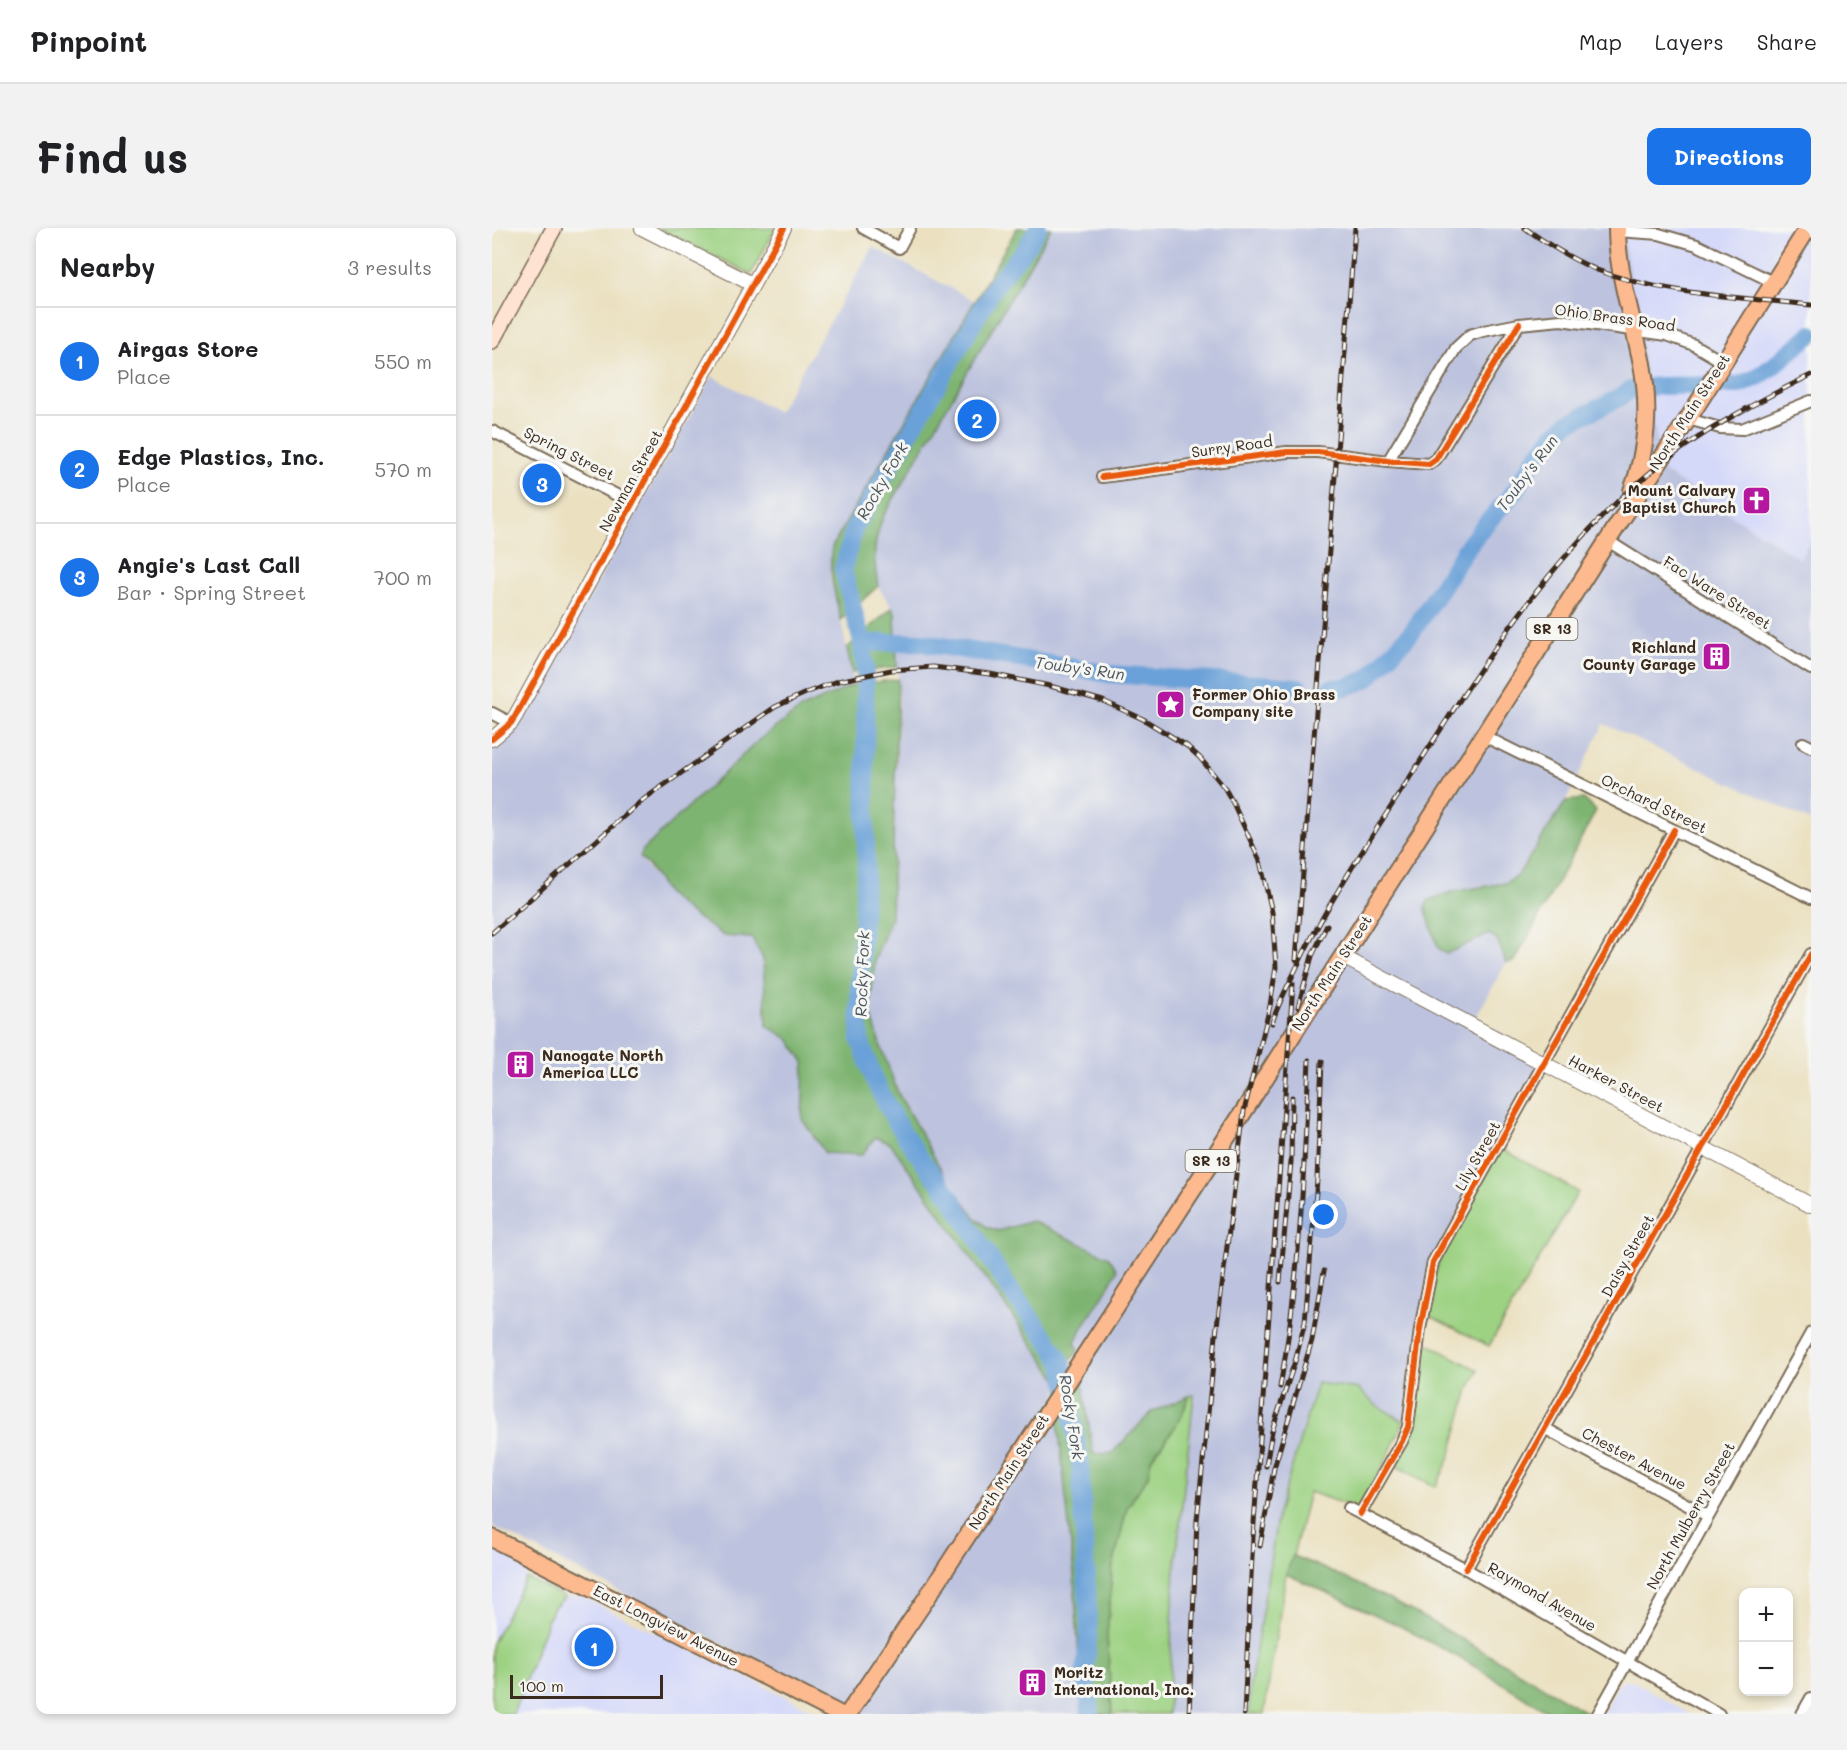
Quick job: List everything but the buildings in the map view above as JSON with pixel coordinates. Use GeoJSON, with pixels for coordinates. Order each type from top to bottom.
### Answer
{"type":"FeatureCollection","features":[{"type":"Feature","properties":{"kind":"main road"},"geometry":{"type":"LineString","coordinates":[[492,341],[554,228]]}},
{"type":"Feature","properties":{"kind":"main road","name":"North Main Street"},"geometry":{"type":"LineString","coordinates":[[848,1714],[1079,1365],[1343,957],[1808,228]]}},
{"type":"Feature","properties":{"kind":"main road","name":"SR 13"},"geometry":{"type":"LineString","coordinates":[[1617,230],[1622,278],[1642,366],[1646,437],[1643,457],[1619,522]]}},
{"type":"Feature","properties":{"kind":"main road","name":"East Longview Avenue"},"geometry":{"type":"LineString","coordinates":[[492,1538],[839,1714]]}},
{"type":"Feature","properties":{"kind":"street"},"geometry":{"type":"LineString","coordinates":[[642,228],[752,284]]}},
{"type":"Feature","properties":{"kind":"street","name":"Newman Street"},"geometry":{"type":"LineString","coordinates":[[492,739],[511,723],[784,228]]}},
{"type":"Feature","properties":{"kind":"street"},"geometry":{"type":"LineString","coordinates":[[863,228],[899,248],[910,228]]}},
{"type":"Feature","properties":{"kind":"street"},"geometry":{"type":"LineString","coordinates":[[1617,230],[1659,234],[1697,245],[1773,282]]}},
{"type":"Feature","properties":{"kind":"street","name":"Ohio Brass Road"},"geometry":{"type":"LineString","coordinates":[[1388,461],[1463,340],[1483,331],[1519,324],[1561,320],[1634,330],[1679,339],[1694,345],[1719,368]]}},
{"type":"Feature","properties":{"kind":"street","name":"Surry Road"},"geometry":{"type":"LineString","coordinates":[[1102,477],[1287,452],[1318,452],[1426,465],[1436,459],[1519,324]]}},
{"type":"Feature","properties":{"kind":"street"},"geometry":{"type":"LineString","coordinates":[[1688,419],[1720,429],[1742,429],[1811,401]]}},
{"type":"Feature","properties":{"kind":"street","name":"Spring Street"},"geometry":{"type":"LineString","coordinates":[[492,431],[632,503]]}},
{"type":"Feature","properties":{"kind":"street","name":"Fac Ware Street"},"geometry":{"type":"LineString","coordinates":[[1608,541],[1811,669]]}},
{"type":"Feature","properties":{"kind":"street"},"geometry":{"type":"LineString","coordinates":[[492,713],[511,723]]}},
{"type":"Feature","properties":{"kind":"street","name":"Orchard Street"},"geometry":{"type":"LineString","coordinates":[[1484,736],[1811,898]]}},
{"type":"Feature","properties":{"kind":"street","name":"Lily Street"},"geometry":{"type":"LineString","coordinates":[[1360,1514],[1408,1427],[1420,1329],[1433,1262],[1674,830]]}},
{"type":"Feature","properties":{"kind":"street","name":"Daisy Street"},"geometry":{"type":"LineString","coordinates":[[1466,1569],[1811,954]]}},
{"type":"Feature","properties":{"kind":"street","name":"Harker Street"},"geometry":{"type":"LineString","coordinates":[[1343,957],[1811,1205]]}},
{"type":"Feature","properties":{"kind":"street","name":"North Mulberry Street"},"geometry":{"type":"LineString","coordinates":[[1598,1714],[1811,1333]]}},
{"type":"Feature","properties":{"kind":"street","name":"Chester Avenue"},"geometry":{"type":"LineString","coordinates":[[1546,1429],[1708,1516]]}},
{"type":"Feature","properties":{"kind":"street","name":"Raymond Avenue"},"geometry":{"type":"LineString","coordinates":[[1349,1508],[1466,1569],[1719,1714]]}},
{"type":"Feature","properties":{"kind":"street"},"geometry":{"type":"LineString","coordinates":[[1802,1714],[1811,1698]]}},
{"type":"Feature","properties":{"kind":"shaded area"},"geometry":{"type":"Polygon","coordinates":[[[1051,228],[1622,228],[1662,471],[1800,559],[1811,539],[1811,821],[1604,724],[1566,801],[1518,875],[1505,883],[1452,892],[1429,900],[1446,954],[1489,934],[1497,939],[1506,963],[1475,1019],[1552,1060],[1501,1148],[1430,1316],[1423,1341],[1413,1426],[1377,1406],[1358,1389],[1317,1383],[1278,1513],[1250,1687],[1249,1714],[1168,1714],[1174,1579],[1194,1395],[1152,1412],[1112,1453],[1093,1454],[1078,1351],[1074,1342],[1083,1324],[1111,1285],[1062,1234],[1033,1221],[999,1231],[987,1227],[975,1217],[946,1178],[898,1093],[870,1010],[875,959],[891,918],[899,693],[895,613],[878,586],[875,539],[896,492],[1051,228]]]}},
{"type":"Feature","properties":{"kind":"shaded area"},"geometry":{"type":"Polygon","coordinates":[[[1622,228],[1811,228],[1811,539],[1800,559],[1662,471],[1622,228]]]}},
{"type":"Feature","properties":{"kind":"shaded area"},"geometry":{"type":"Polygon","coordinates":[[[873,247],[975,301],[832,547],[830,577],[854,685],[802,708],[760,739],[643,850],[640,857],[667,894],[690,913],[724,936],[752,938],[763,959],[767,1026],[789,1039],[804,1063],[802,1119],[875,1137],[891,1144],[1057,1379],[1057,1414],[1074,1574],[1082,1714],[859,1714],[492,1526],[492,746],[507,737],[517,726],[712,376],[778,412],[873,247]]]}},
{"type":"Feature","properties":{"kind":"shaded area"},"geometry":{"type":"Polygon","coordinates":[[[492,1546],[514,1558],[526,1570],[526,1578],[492,1643],[492,1546]]]}},
{"type":"Feature","properties":{"kind":"shaded area"},"geometry":{"type":"Polygon","coordinates":[[[581,1596],[817,1714],[513,1714],[552,1609],[565,1597],[581,1596]]]}},
{"type":"Feature","properties":{"kind":"shaded area"},"geometry":{"type":"Polygon","coordinates":[[[1626,1680],[1635,1682],[1690,1714],[1603,1714],[1619,1684],[1626,1680]]]}},
{"type":"Feature","properties":{"kind":"green space"},"geometry":{"type":"Polygon","coordinates":[[[658,228],[776,228],[751,274],[658,228]]]}},
{"type":"Feature","properties":{"kind":"green space"},"geometry":{"type":"Polygon","coordinates":[[[1017,228],[1051,228],[883,517],[875,551],[878,586],[841,620],[834,592],[832,547],[1017,228]]]}},
{"type":"Feature","properties":{"kind":"green space"},"geometry":{"type":"Polygon","coordinates":[[[892,608],[895,613],[897,667],[852,673],[847,648],[892,608]]]}},
{"type":"Feature","properties":{"kind":"green space"},"geometry":{"type":"Polygon","coordinates":[[[898,679],[891,918],[875,959],[870,1010],[898,1093],[946,1178],[975,1217],[987,1227],[998,1231],[1032,1221],[1109,1257],[1117,1270],[1075,1342],[1078,1351],[1057,1379],[891,1144],[875,1137],[862,1155],[825,1153],[802,1119],[804,1062],[789,1039],[767,1026],[763,959],[752,938],[724,936],[690,913],[667,894],[640,857],[643,850],[760,739],[802,708],[854,685],[898,679]]]}},
{"type":"Feature","properties":{"kind":"green space"},"geometry":{"type":"Polygon","coordinates":[[[1584,799],[1596,811],[1515,961],[1506,963],[1497,939],[1489,934],[1446,954],[1438,948],[1425,907],[1429,900],[1452,892],[1505,883],[1518,875],[1566,801],[1584,799]]]}},
{"type":"Feature","properties":{"kind":"green space"},"geometry":{"type":"Polygon","coordinates":[[[1501,1148],[1578,1192],[1489,1346],[1430,1316],[1435,1274],[1441,1255],[1501,1148]]]}},
{"type":"Feature","properties":{"kind":"green space"},"geometry":{"type":"Polygon","coordinates":[[[1423,1341],[1478,1370],[1469,1389],[1450,1457],[1436,1487],[1396,1466],[1413,1426],[1423,1341]]]}},
{"type":"Feature","properties":{"kind":"green space"},"geometry":{"type":"Polygon","coordinates":[[[1082,1378],[1093,1454],[1112,1453],[1152,1412],[1189,1396],[1175,1427],[1151,1459],[1148,1476],[1127,1508],[1112,1571],[1107,1636],[1112,1714],[1082,1714],[1074,1574],[1057,1413],[1082,1378]]]}},
{"type":"Feature","properties":{"kind":"green space"},"geometry":{"type":"Polygon","coordinates":[[[1317,1383],[1358,1389],[1377,1406],[1404,1421],[1359,1509],[1309,1492],[1293,1556],[1286,1574],[1264,1714],[1249,1714],[1250,1687],[1278,1513],[1317,1383]]]}},
{"type":"Feature","properties":{"kind":"green space"},"geometry":{"type":"Polygon","coordinates":[[[1194,1395],[1174,1579],[1168,1714],[1112,1714],[1107,1636],[1112,1571],[1127,1508],[1148,1476],[1151,1459],[1175,1427],[1189,1396],[1194,1395]]]}},
{"type":"Feature","properties":{"kind":"green space"},"geometry":{"type":"Polygon","coordinates":[[[1293,1556],[1332,1572],[1407,1609],[1589,1714],[1552,1714],[1467,1662],[1400,1626],[1286,1574],[1293,1556]]]}},
{"type":"Feature","properties":{"kind":"green space"},"geometry":{"type":"Polygon","coordinates":[[[526,1578],[565,1597],[552,1609],[513,1714],[492,1714],[492,1643],[526,1578]]]}},
{"type":"Feature","properties":{"kind":"waterway","name":"Rocky Fork"},"geometry":{"type":"LineString","coordinates":[[1038,228],[1025,249],[996,284],[854,529],[843,569],[862,643],[865,667],[866,864],[859,990],[860,1040],[875,1082],[896,1122],[949,1195],[1015,1297],[1063,1364],[1080,1462],[1089,1627],[1085,1675],[1091,1714]]}},
{"type":"Feature","properties":{"kind":"waterway","name":"Touby's Run"},"geometry":{"type":"LineString","coordinates":[[1331,688],[1347,687],[1367,679],[1413,631],[1465,550],[1516,490],[1533,461],[1553,436],[1568,423],[1631,390],[1658,386],[1739,385],[1756,378],[1772,367],[1811,334]]}},
{"type":"Feature","properties":{"kind":"waterway","name":"Touby's Run"},"geometry":{"type":"LineString","coordinates":[[862,643],[918,642],[1110,674],[1298,687]]}},
{"type":"Feature","properties":{"kind":"railway"},"geometry":{"type":"LineString","coordinates":[[1296,960],[1355,228]]}},
{"type":"Feature","properties":{"kind":"railway"},"geometry":{"type":"LineString","coordinates":[[1525,228],[1578,261],[1623,278],[1702,294],[1811,305]]}},
{"type":"Feature","properties":{"kind":"railway"},"geometry":{"type":"LineString","coordinates":[[1272,1023],[1305,951],[1353,867],[1479,671],[1542,585],[1612,506],[1652,471],[1689,443],[1729,418],[1811,375]]}},
{"type":"Feature","properties":{"kind":"railway"},"geometry":{"type":"LineString","coordinates":[[492,933],[640,802],[775,707],[838,681],[891,670],[933,667],[990,674],[1050,686],[1103,701],[1143,719],[1187,746],[1200,758],[1224,787],[1260,861],[1272,912],[1276,967],[1270,1006],[1244,1111],[1217,1326],[1197,1520],[1189,1714]]}},
{"type":"Feature","properties":{"kind":"railway"},"geometry":{"type":"LineString","coordinates":[[1298,1007],[1312,956],[1327,925]]}},
{"type":"Feature","properties":{"kind":"railway"},"geometry":{"type":"LineString","coordinates":[[1244,1714],[1253,1537],[1293,984]]}},
{"type":"Feature","properties":{"kind":"railway"},"geometry":{"type":"LineString","coordinates":[[1280,1387],[1297,1265],[1309,1060]]}},
{"type":"Feature","properties":{"kind":"railway"},"geometry":{"type":"LineString","coordinates":[[1266,1466],[1272,1431],[1296,1358],[1305,1322],[1317,1180],[1322,1061]]}},
{"type":"Feature","properties":{"kind":"railway"},"geometry":{"type":"LineString","coordinates":[[1280,1282],[1291,1162],[1292,1097]]}},
{"type":"Feature","properties":{"kind":"railway"},"geometry":{"type":"LineString","coordinates":[[1260,1546],[1274,1468],[1312,1340],[1324,1271]]}},
{"type":"Feature","properties":{"kind":"cycle path"},"geometry":{"type":"LineString","coordinates":[[492,739],[511,723],[516,715],[784,228]]}},
{"type":"Feature","properties":{"kind":"cycle path"},"geometry":{"type":"LineString","coordinates":[[1102,477],[1287,452],[1318,452],[1429,464],[1436,459],[1519,324]]}},
{"type":"Feature","properties":{"kind":"cycle path"},"geometry":{"type":"LineString","coordinates":[[1360,1514],[1408,1427],[1420,1329],[1433,1262],[1674,830]]}},
{"type":"Feature","properties":{"kind":"cycle path"},"geometry":{"type":"LineString","coordinates":[[1466,1569],[1811,954]]}},
{"type":"Feature","properties":{"kind":"place","name":"Edge Plastics, Inc."},"geometry":{"type":"Point","coordinates":[977,419]}},
{"type":"Feature","properties":{"kind":"place","name":"Angie's Last Call"},"geometry":{"type":"Point","coordinates":[542,483]}},
{"type":"Feature","properties":{"kind":"place","name":"Mount Calvary Baptist Church"},"geometry":{"type":"Point","coordinates":[1757,500]}},
{"type":"Feature","properties":{"kind":"place","name":"Richland County Garage"},"geometry":{"type":"Point","coordinates":[1717,657]}},
{"type":"Feature","properties":{"kind":"place","name":"Former Ohio Brass Company site"},"geometry":{"type":"Point","coordinates":[1171,704]}},
{"type":"Feature","properties":{"kind":"place","name":"Nanogate North America LLC"},"geometry":{"type":"Point","coordinates":[521,1065]}},
{"type":"Feature","properties":{"kind":"place","name":"Airgas Store"},"geometry":{"type":"Point","coordinates":[594,1647]}},
{"type":"Feature","properties":{"kind":"place","name":"Moritz International, Inc."},"geometry":{"type":"Point","coordinates":[1033,1682]}}]}
